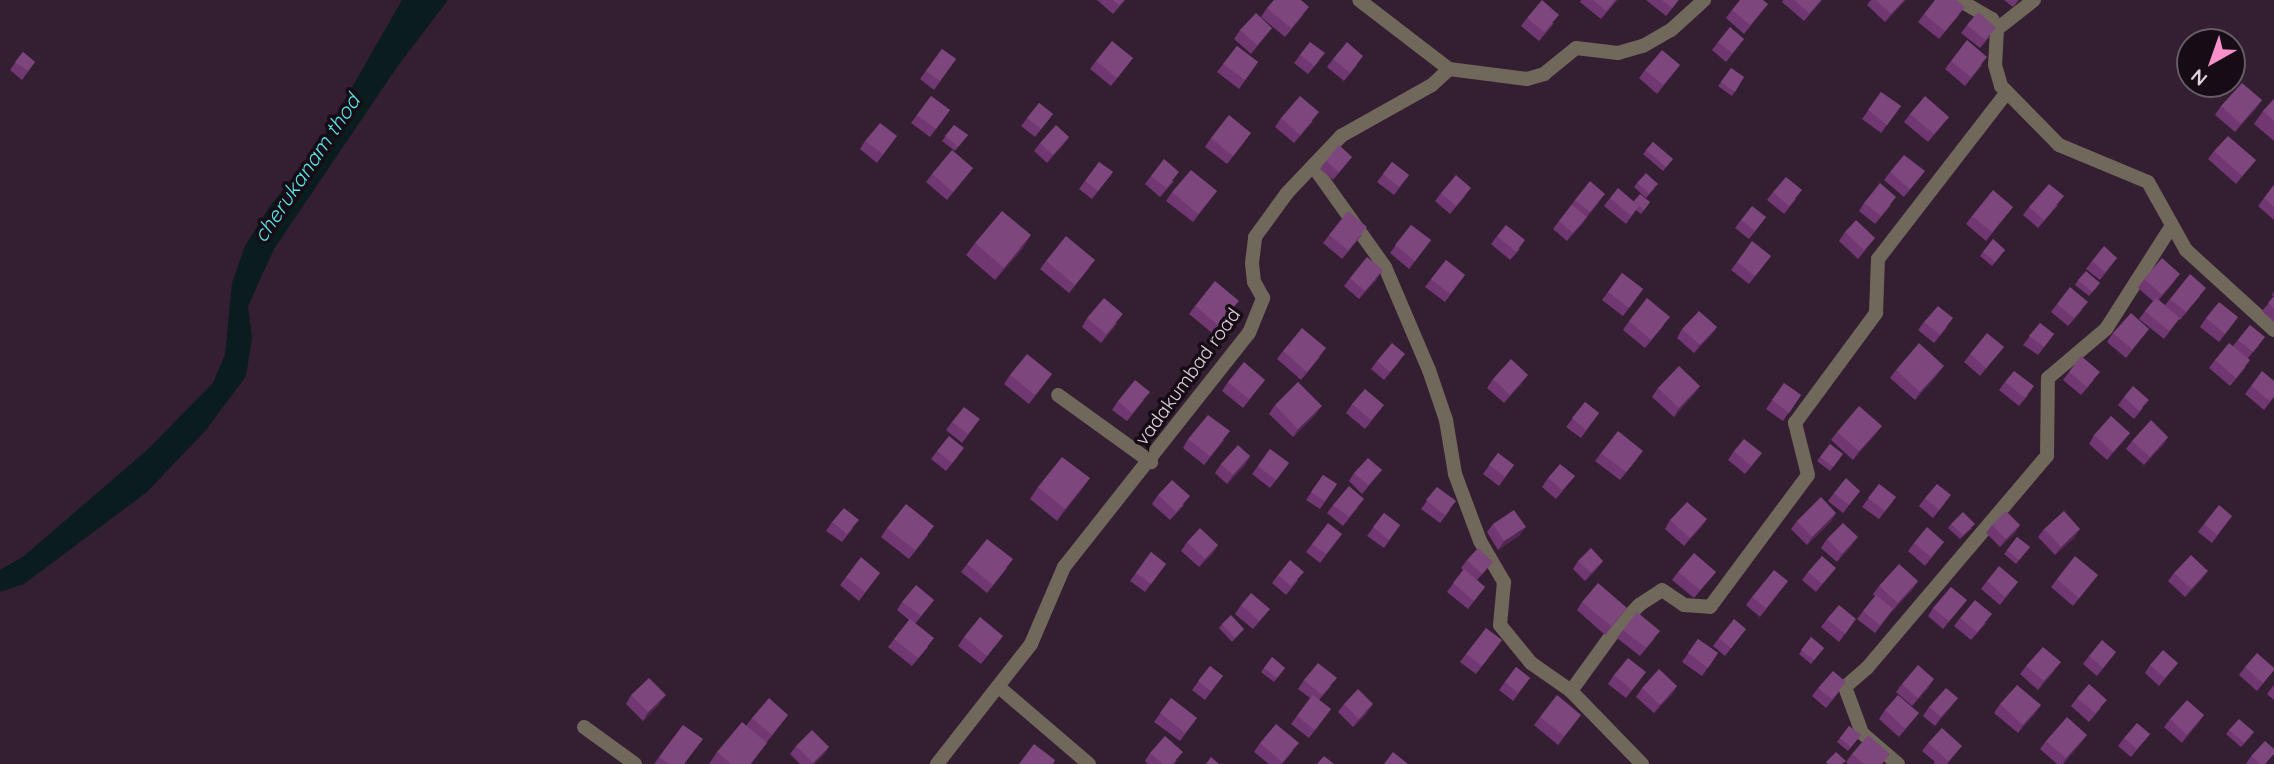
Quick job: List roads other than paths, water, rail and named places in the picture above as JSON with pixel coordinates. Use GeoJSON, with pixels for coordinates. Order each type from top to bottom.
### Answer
{"type":"FeatureCollection","features":[{"type":"Feature","properties":{"kind":"street"},"geometry":{"type":"LineString","coordinates":[[1359,0],[1449,69],[1527,79],[1544,74],[1576,48],[1618,53],[1643,46],[1671,30],[1704,0]]}},
{"type":"Feature","properties":{"kind":"street"},"geometry":{"type":"LineString","coordinates":[[1959,0],[1992,19],[1997,29],[1994,65],[2007,92],[2059,145],[2148,182],[2161,198],[2171,227],[2186,250],[2274,331]]}},
{"type":"Feature","properties":{"kind":"street"},"geometry":{"type":"LineString","coordinates":[[1997,29],[2034,0]]}},
{"type":"Feature","properties":{"kind":"street","name":"vadakumbad road"},"geometry":{"type":"LineString","coordinates":[[937,764],[1000,688],[1031,644],[1064,567],[1151,461],[1249,333],[1263,298],[1253,272],[1255,237],[1341,136],[1432,85],[1449,69]]}},
{"type":"Feature","properties":{"kind":"street"},"geometry":{"type":"LineString","coordinates":[[1571,691],[1613,633],[1639,605],[1662,590],[1684,605],[1710,607],[1808,475],[1795,423],[1876,313],[1878,259],[2007,92]]}},
{"type":"Feature","properties":{"kind":"street"},"geometry":{"type":"LineString","coordinates":[[1313,166],[1385,267],[1429,370],[1446,420],[1455,474],[1480,541],[1504,582],[1500,625],[1531,663],[1571,691],[1642,764]]}},
{"type":"Feature","properties":{"kind":"street"},"geometry":{"type":"LineString","coordinates":[[1898,764],[1862,733],[1851,713],[1845,687],[1867,668],[2047,456],[2048,378],[2106,329],[2171,227]]}},
{"type":"Feature","properties":{"kind":"street"},"geometry":{"type":"LineString","coordinates":[[1058,395],[1151,461]]}},
{"type":"Feature","properties":{"kind":"street"},"geometry":{"type":"LineString","coordinates":[[1000,688],[1089,764]]}},
{"type":"Feature","properties":{"kind":"street"},"geometry":{"type":"LineString","coordinates":[[584,727],[635,764]]}},
{"type":"Feature","properties":{"kind":"water","name":"cherukanam thod"},"geometry":{"type":"Polygon","coordinates":[[[402,0],[448,0],[397,67],[274,249],[248,306],[252,338],[246,376],[206,430],[147,492],[24,584],[0,592],[0,570],[24,556],[146,451],[213,383],[225,355],[232,283],[245,246],[270,206],[320,143],[402,0]]]}}]}
